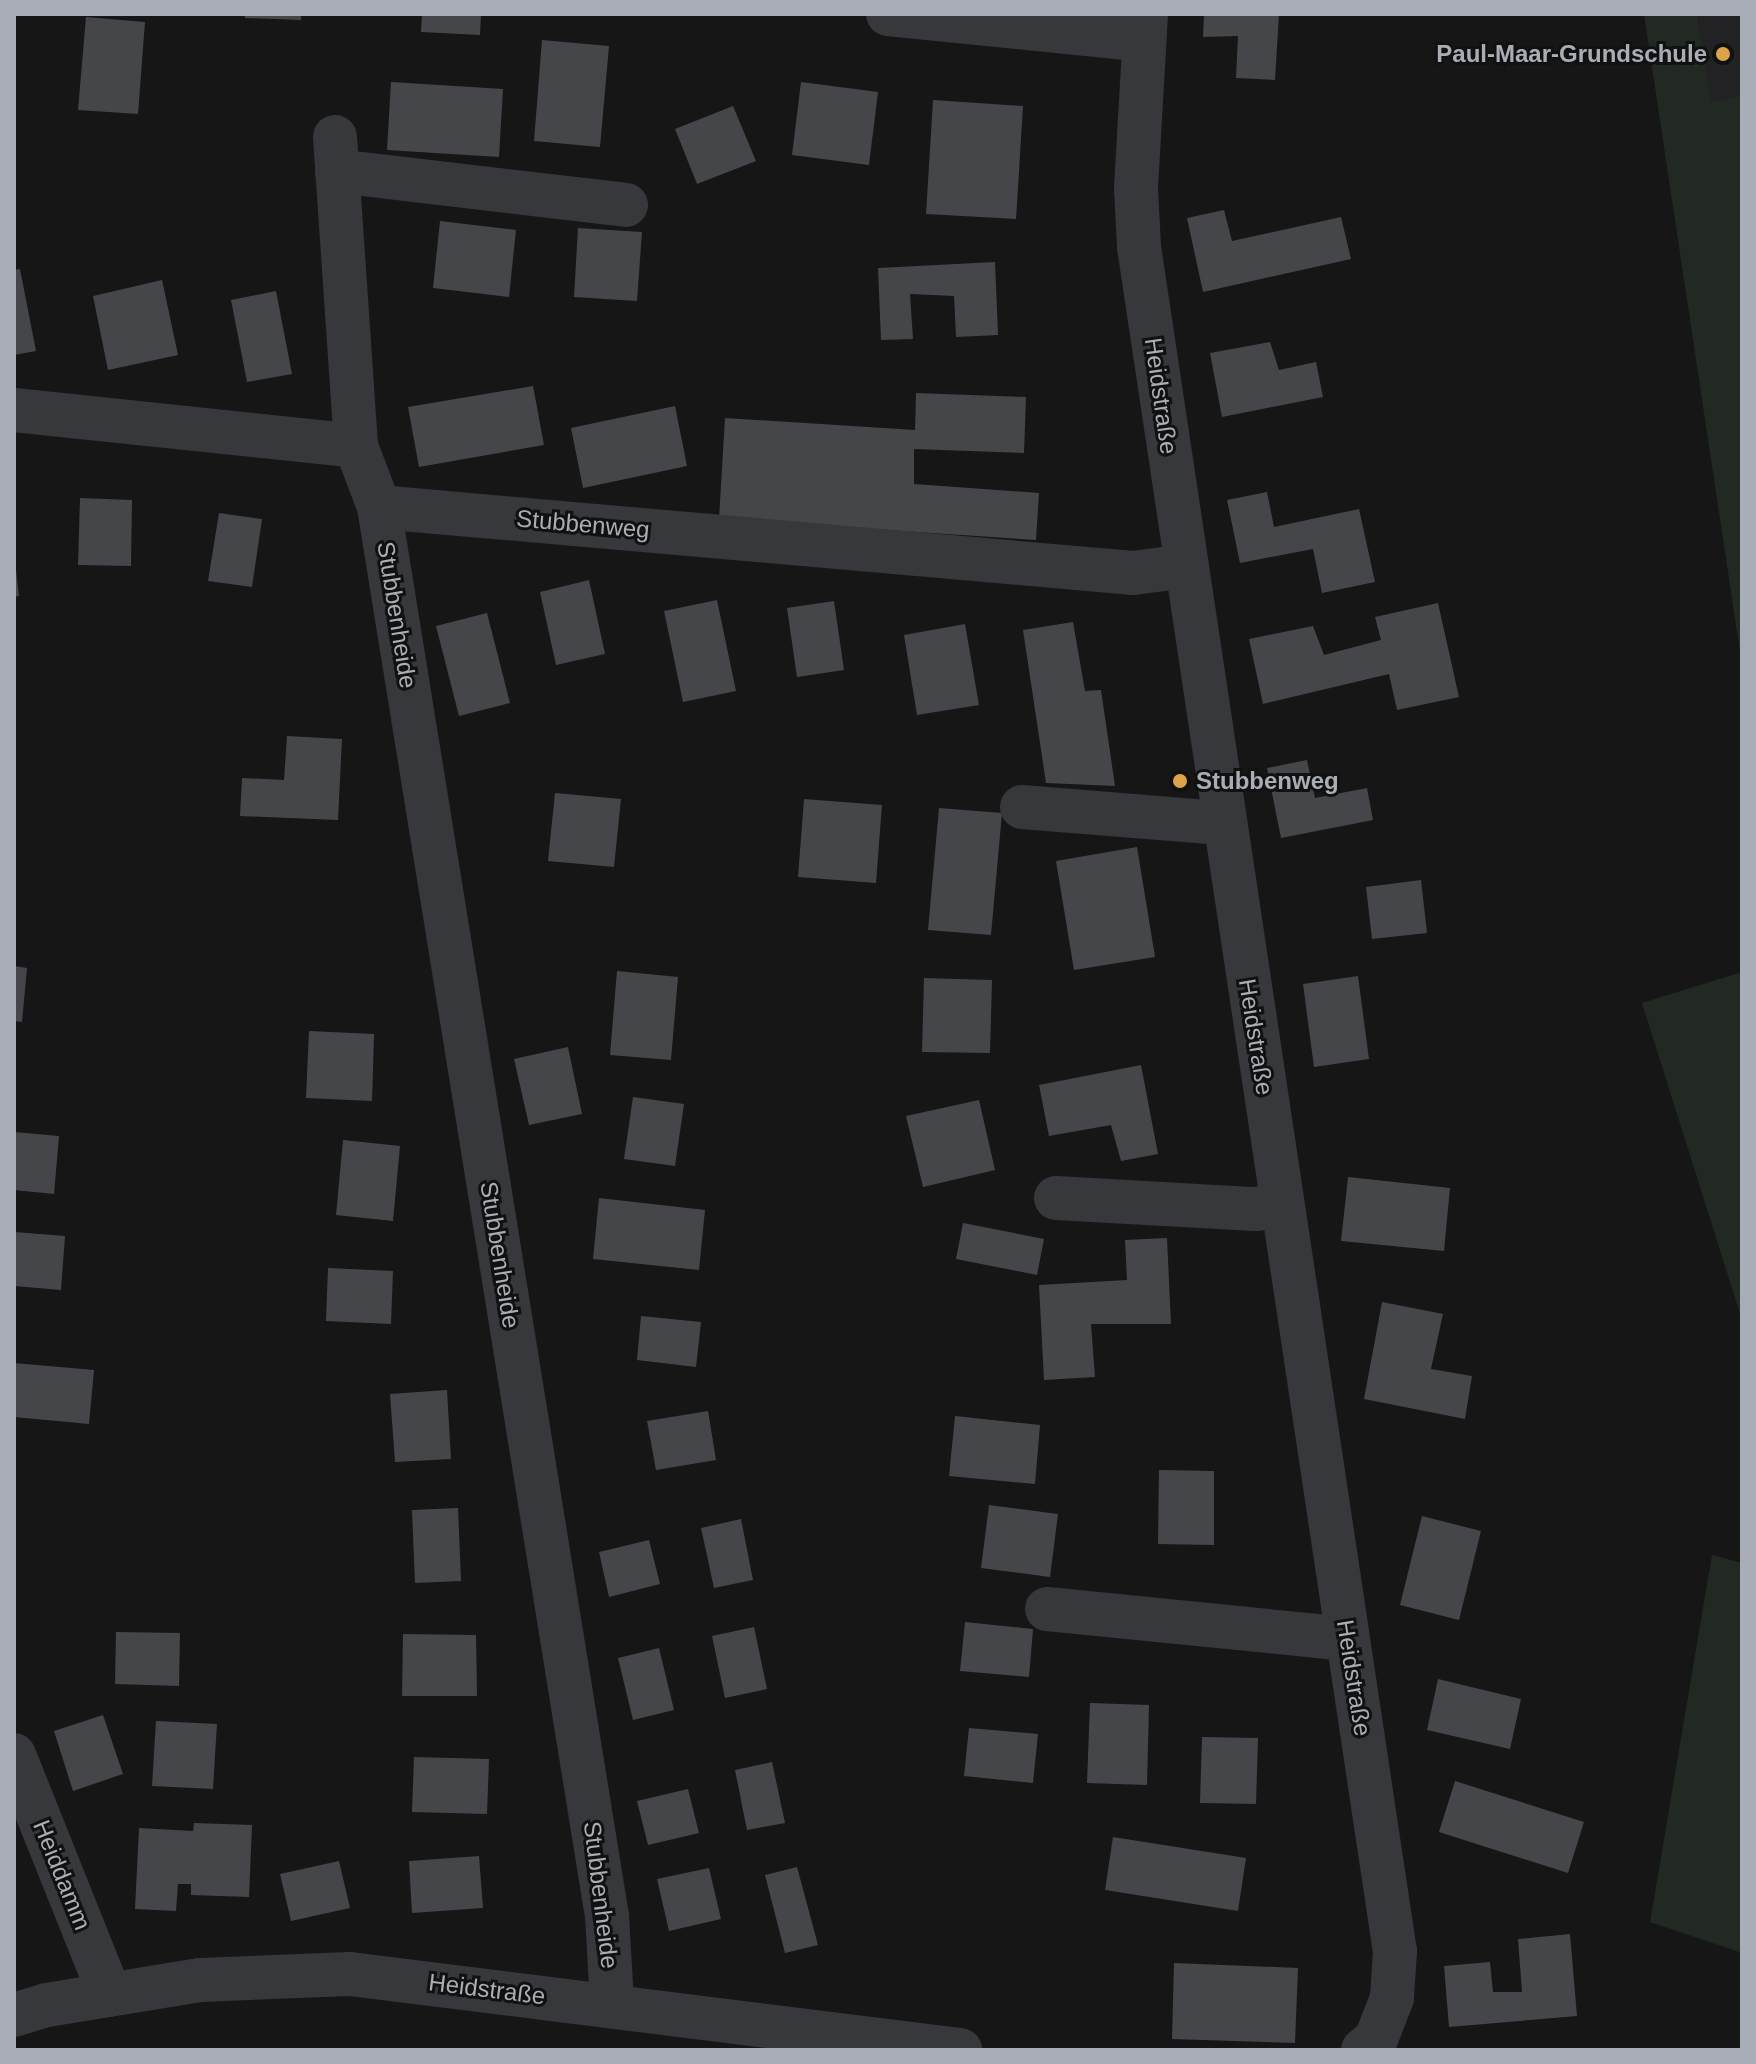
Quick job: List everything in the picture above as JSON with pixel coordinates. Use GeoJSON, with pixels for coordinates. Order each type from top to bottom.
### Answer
{"type":"FeatureCollection","features":[{"type":"Feature","properties":{"kind":"street"},"geometry":{"type":"LineString","coordinates":[[888,14],[1145,27]]}},
{"type":"Feature","properties":{"kind":"street","name":"Heidstraße"},"geometry":{"type":"LineString","coordinates":[[1145,27],[1136,189],[1139,247],[1222,823],[1395,1951],[1392,1998],[1376,2046]]}},
{"type":"Feature","properties":{"kind":"street"},"geometry":{"type":"LineString","coordinates":[[379,507],[356,446],[336,154],[626,205]]}},
{"type":"Feature","properties":{"kind":"street"},"geometry":{"type":"LineString","coordinates":[[14,410],[356,446]]}},
{"type":"Feature","properties":{"kind":"street","name":"Stubbenweg"},"geometry":{"type":"LineString","coordinates":[[379,507],[1133,573],[1186,566]]}},
{"type":"Feature","properties":{"kind":"street","name":"Stubbenheide"},"geometry":{"type":"LineString","coordinates":[[379,507],[605,1900],[612,2004]]}},
{"type":"Feature","properties":{"kind":"street"},"geometry":{"type":"LineString","coordinates":[[1022,807],[1222,823]]}},
{"type":"Feature","properties":{"kind":"street"},"geometry":{"type":"LineString","coordinates":[[1056,1198],[1255,1209],[1282,1206]]}},
{"type":"Feature","properties":{"kind":"street"},"geometry":{"type":"LineString","coordinates":[[1047,1609],[1348,1639]]}},
{"type":"Feature","properties":{"kind":"street","name":"Heiddamm"},"geometry":{"type":"LineString","coordinates":[[14,1755],[110,1995]]}},
{"type":"Feature","properties":{"kind":"street","name":"Heidstraße"},"geometry":{"type":"LineString","coordinates":[[14,2015],[200,1980],[350,1974],[612,2004],[960,2050]]}},
{"type":"Feature","properties":{"kind":"shaded area"},"geometry":{"type":"Polygon","coordinates":[[[1644,14],[1697,14],[1712,102],[1742,94],[1742,665],[1644,14]]]}},
{"type":"Feature","properties":{"kind":"shaded area","name":"Paul-Maar-Grundschule"},"geometry":{"type":"Polygon","coordinates":[[[1697,14],[1742,14],[1742,94],[1712,103],[1697,14]]]}},
{"type":"Feature","properties":{"kind":"shaded area"},"geometry":{"type":"Polygon","coordinates":[[[1742,972],[1742,1320],[1642,1003],[1742,972]]]}},
{"type":"Feature","properties":{"kind":"shaded area"},"geometry":{"type":"Polygon","coordinates":[[[1712,1555],[1742,1563],[1742,1953],[1650,1922],[1712,1555]]]}},
{"type":"Feature","properties":{"kind":"building"},"geometry":{"type":"Polygon","coordinates":[[[245,14],[301,14],[301,20],[245,18],[245,14]]]}},
{"type":"Feature","properties":{"kind":"building"},"geometry":{"type":"Polygon","coordinates":[[[422,14],[481,14],[480,35],[421,32],[422,14]]]}},
{"type":"Feature","properties":{"kind":"building"},"geometry":{"type":"Polygon","coordinates":[[[1204,14],[1279,14],[1275,80],[1236,78],[1238,36],[1203,37],[1204,14]]]}},
{"type":"Feature","properties":{"kind":"building"},"geometry":{"type":"Polygon","coordinates":[[[86,17],[145,22],[138,114],[78,110],[86,17]]]}},
{"type":"Feature","properties":{"kind":"building"},"geometry":{"type":"Polygon","coordinates":[[[542,40],[609,46],[600,147],[534,141],[542,40]]]}},
{"type":"Feature","properties":{"kind":"building"},"geometry":{"type":"Polygon","coordinates":[[[391,82],[503,89],[499,157],[387,150],[391,82]]]}},
{"type":"Feature","properties":{"kind":"building"},"geometry":{"type":"Polygon","coordinates":[[[801,82],[878,92],[869,165],[792,155],[801,82]]]}},
{"type":"Feature","properties":{"kind":"building"},"geometry":{"type":"Polygon","coordinates":[[[933,100],[1023,106],[1016,219],[926,214],[933,100]]]}},
{"type":"Feature","properties":{"kind":"building"},"geometry":{"type":"Polygon","coordinates":[[[733,106],[756,161],[697,184],[675,129],[733,106]]]}},
{"type":"Feature","properties":{"kind":"building"},"geometry":{"type":"Polygon","coordinates":[[[1224,210],[1232,241],[1341,217],[1351,259],[1203,292],[1187,218],[1224,210]]]}},
{"type":"Feature","properties":{"kind":"building"},"geometry":{"type":"Polygon","coordinates":[[[440,221],[516,230],[509,297],[433,288],[440,221]]]}},
{"type":"Feature","properties":{"kind":"building"},"geometry":{"type":"Polygon","coordinates":[[[578,228],[642,232],[637,301],[574,297],[578,228]]]}},
{"type":"Feature","properties":{"kind":"building"},"geometry":{"type":"Polygon","coordinates":[[[995,262],[998,335],[956,337],[954,296],[910,294],[913,339],[881,340],[878,268],[995,262]]]}},
{"type":"Feature","properties":{"kind":"building"},"geometry":{"type":"Polygon","coordinates":[[[20,269],[36,351],[14,355],[14,270],[20,269]]]}},
{"type":"Feature","properties":{"kind":"building"},"geometry":{"type":"Polygon","coordinates":[[[162,280],[178,355],[108,370],[93,296],[162,280]]]}},
{"type":"Feature","properties":{"kind":"building"},"geometry":{"type":"Polygon","coordinates":[[[276,291],[292,374],[247,382],[231,300],[276,291]]]}},
{"type":"Feature","properties":{"kind":"building"},"geometry":{"type":"Polygon","coordinates":[[[1270,342],[1279,370],[1316,362],[1323,397],[1222,417],[1210,353],[1270,342]]]}},
{"type":"Feature","properties":{"kind":"building"},"geometry":{"type":"Polygon","coordinates":[[[533,386],[544,445],[419,467],[408,407],[533,386]]]}},
{"type":"Feature","properties":{"kind":"building"},"geometry":{"type":"Polygon","coordinates":[[[916,393],[1026,397],[1024,453],[914,449],[914,484],[1039,493],[1036,540],[719,519],[725,418],[915,430],[916,393]]]}},
{"type":"Feature","properties":{"kind":"building"},"geometry":{"type":"Polygon","coordinates":[[[675,406],[687,466],[583,488],[571,428],[675,406]]]}},
{"type":"Feature","properties":{"kind":"building"},"geometry":{"type":"Polygon","coordinates":[[[1267,492],[1274,527],[1359,509],[1375,582],[1322,593],[1313,549],[1240,563],[1227,500],[1267,492]]]}},
{"type":"Feature","properties":{"kind":"building"},"geometry":{"type":"Polygon","coordinates":[[[80,498],[132,500],[131,566],[78,565],[80,498]]]}},
{"type":"Feature","properties":{"kind":"building"},"geometry":{"type":"Polygon","coordinates":[[[219,513],[262,519],[252,587],[208,581],[219,513]]]}},
{"type":"Feature","properties":{"kind":"building"},"geometry":{"type":"Polygon","coordinates":[[[14,552],[19,596],[14,597],[14,552]]]}},
{"type":"Feature","properties":{"kind":"building"},"geometry":{"type":"Polygon","coordinates":[[[589,580],[605,654],[556,665],[540,592],[589,580]]]}},
{"type":"Feature","properties":{"kind":"building"},"geometry":{"type":"Polygon","coordinates":[[[717,600],[736,691],[683,702],[664,611],[717,600]]]}},
{"type":"Feature","properties":{"kind":"building"},"geometry":{"type":"Polygon","coordinates":[[[834,601],[844,670],[797,677],[787,608],[834,601]]]}},
{"type":"Feature","properties":{"kind":"building"},"geometry":{"type":"Polygon","coordinates":[[[1438,603],[1459,697],[1397,710],[1389,674],[1263,704],[1249,639],[1313,626],[1324,655],[1381,640],[1375,617],[1438,603]]]}},
{"type":"Feature","properties":{"kind":"building"},"geometry":{"type":"Polygon","coordinates":[[[487,613],[510,703],[459,716],[436,626],[487,613]]]}},
{"type":"Feature","properties":{"kind":"building"},"geometry":{"type":"Polygon","coordinates":[[[1073,622],[1085,691],[1101,690],[1115,786],[1046,783],[1023,630],[1073,622]]]}},
{"type":"Feature","properties":{"kind":"building"},"geometry":{"type":"Polygon","coordinates":[[[965,624],[979,705],[917,715],[904,635],[965,624]]]}},
{"type":"Feature","properties":{"kind":"building"},"geometry":{"type":"Polygon","coordinates":[[[287,736],[342,739],[338,820],[240,816],[242,778],[284,780],[287,736]]]}},
{"type":"Feature","properties":{"kind":"building"},"geometry":{"type":"Polygon","coordinates":[[[1307,760],[1315,798],[1367,788],[1373,820],[1281,838],[1267,768],[1307,760]]]}},
{"type":"Feature","properties":{"kind":"building"},"geometry":{"type":"Polygon","coordinates":[[[555,793],[621,799],[614,867],[548,861],[555,793]]]}},
{"type":"Feature","properties":{"kind":"building"},"geometry":{"type":"Polygon","coordinates":[[[804,799],[882,805],[876,883],[798,877],[804,799]]]}},
{"type":"Feature","properties":{"kind":"building"},"geometry":{"type":"Polygon","coordinates":[[[939,808],[1002,813],[991,935],[928,930],[939,808]]]}},
{"type":"Feature","properties":{"kind":"building"},"geometry":{"type":"Polygon","coordinates":[[[1137,847],[1155,957],[1074,970],[1056,861],[1137,847]]]}},
{"type":"Feature","properties":{"kind":"building"},"geometry":{"type":"Polygon","coordinates":[[[1421,880],[1427,933],[1372,939],[1366,887],[1421,880]]]}},
{"type":"Feature","properties":{"kind":"building"},"geometry":{"type":"Polygon","coordinates":[[[14,966],[27,968],[22,1022],[14,1021],[14,966]]]}},
{"type":"Feature","properties":{"kind":"building"},"geometry":{"type":"Polygon","coordinates":[[[617,971],[678,977],[671,1060],[610,1055],[617,971]]]}},
{"type":"Feature","properties":{"kind":"building"},"geometry":{"type":"Polygon","coordinates":[[[1358,976],[1369,1059],[1314,1067],[1303,984],[1358,976]]]}},
{"type":"Feature","properties":{"kind":"building"},"geometry":{"type":"Polygon","coordinates":[[[924,978],[992,980],[990,1053],[922,1052],[924,978]]]}},
{"type":"Feature","properties":{"kind":"building"},"geometry":{"type":"Polygon","coordinates":[[[309,1031],[374,1034],[372,1101],[306,1098],[309,1031]]]}},
{"type":"Feature","properties":{"kind":"building"},"geometry":{"type":"Polygon","coordinates":[[[568,1047],[582,1114],[529,1125],[514,1059],[568,1047]]]}},
{"type":"Feature","properties":{"kind":"building"},"geometry":{"type":"Polygon","coordinates":[[[1141,1065],[1158,1154],[1121,1161],[1111,1125],[1049,1136],[1039,1085],[1141,1065]]]}},
{"type":"Feature","properties":{"kind":"building"},"geometry":{"type":"Polygon","coordinates":[[[633,1097],[684,1104],[675,1166],[624,1159],[633,1097]]]}},
{"type":"Feature","properties":{"kind":"building"},"geometry":{"type":"Polygon","coordinates":[[[979,1100],[995,1170],[923,1187],[906,1116],[979,1100]]]}},
{"type":"Feature","properties":{"kind":"building"},"geometry":{"type":"Polygon","coordinates":[[[14,1132],[59,1136],[54,1194],[14,1190],[14,1132]]]}},
{"type":"Feature","properties":{"kind":"building"},"geometry":{"type":"Polygon","coordinates":[[[343,1140],[400,1146],[393,1221],[336,1215],[343,1140]]]}},
{"type":"Feature","properties":{"kind":"building"},"geometry":{"type":"Polygon","coordinates":[[[1348,1177],[1450,1188],[1444,1251],[1341,1241],[1348,1177]]]}},
{"type":"Feature","properties":{"kind":"building"},"geometry":{"type":"Polygon","coordinates":[[[599,1198],[705,1210],[699,1270],[593,1259],[599,1198]]]}},
{"type":"Feature","properties":{"kind":"building"},"geometry":{"type":"Polygon","coordinates":[[[963,1223],[1044,1239],[1037,1275],[956,1259],[963,1223]]]}},
{"type":"Feature","properties":{"kind":"building"},"geometry":{"type":"Polygon","coordinates":[[[14,1232],[65,1236],[61,1290],[14,1286],[14,1232]]]}},
{"type":"Feature","properties":{"kind":"building"},"geometry":{"type":"Polygon","coordinates":[[[1167,1238],[1171,1324],[1091,1324],[1095,1377],[1044,1380],[1039,1285],[1127,1280],[1125,1240],[1167,1238]]]}},
{"type":"Feature","properties":{"kind":"building"},"geometry":{"type":"Polygon","coordinates":[[[328,1268],[393,1271],[391,1324],[326,1321],[328,1268]]]}},
{"type":"Feature","properties":{"kind":"building"},"geometry":{"type":"Polygon","coordinates":[[[1382,1302],[1443,1314],[1431,1369],[1472,1376],[1465,1419],[1364,1399],[1382,1302]]]}},
{"type":"Feature","properties":{"kind":"building"},"geometry":{"type":"Polygon","coordinates":[[[641,1316],[701,1322],[696,1367],[637,1360],[641,1316]]]}},
{"type":"Feature","properties":{"kind":"building"},"geometry":{"type":"Polygon","coordinates":[[[14,1363],[94,1370],[89,1424],[14,1417],[14,1363]]]}},
{"type":"Feature","properties":{"kind":"building"},"geometry":{"type":"Polygon","coordinates":[[[447,1390],[451,1459],[395,1462],[390,1394],[447,1390]]]}},
{"type":"Feature","properties":{"kind":"building"},"geometry":{"type":"Polygon","coordinates":[[[708,1411],[716,1460],[656,1470],[647,1421],[708,1411]]]}},
{"type":"Feature","properties":{"kind":"building"},"geometry":{"type":"Polygon","coordinates":[[[955,1416],[1040,1425],[1035,1484],[949,1476],[955,1416]]]}},
{"type":"Feature","properties":{"kind":"building"},"geometry":{"type":"Polygon","coordinates":[[[1159,1470],[1214,1471],[1214,1545],[1158,1544],[1159,1470]]]}},
{"type":"Feature","properties":{"kind":"building"},"geometry":{"type":"Polygon","coordinates":[[[989,1505],[1058,1514],[1050,1577],[981,1568],[989,1505]]]}},
{"type":"Feature","properties":{"kind":"building"},"geometry":{"type":"Polygon","coordinates":[[[458,1508],[461,1581],[415,1583],[412,1510],[458,1508]]]}},
{"type":"Feature","properties":{"kind":"building"},"geometry":{"type":"Polygon","coordinates":[[[1422,1516],[1481,1531],[1459,1620],[1400,1605],[1422,1516]]]}},
{"type":"Feature","properties":{"kind":"building"},"geometry":{"type":"Polygon","coordinates":[[[741,1519],[753,1580],[714,1588],[701,1528],[741,1519]]]}},
{"type":"Feature","properties":{"kind":"building"},"geometry":{"type":"Polygon","coordinates":[[[649,1540],[660,1584],[609,1597],[599,1552],[649,1540]]]}},
{"type":"Feature","properties":{"kind":"building"},"geometry":{"type":"Polygon","coordinates":[[[965,1622],[1033,1629],[1029,1677],[960,1671],[965,1622]]]}},
{"type":"Feature","properties":{"kind":"building"},"geometry":{"type":"Polygon","coordinates":[[[754,1627],[767,1689],[725,1698],[712,1636],[754,1627]]]}},
{"type":"Feature","properties":{"kind":"building"},"geometry":{"type":"Polygon","coordinates":[[[116,1632],[180,1633],[179,1686],[115,1684],[116,1632]]]}},
{"type":"Feature","properties":{"kind":"building"},"geometry":{"type":"Polygon","coordinates":[[[403,1634],[476,1635],[477,1696],[402,1696],[403,1634]]]}},
{"type":"Feature","properties":{"kind":"building"},"geometry":{"type":"Polygon","coordinates":[[[659,1648],[674,1710],[633,1720],[618,1658],[659,1648]]]}},
{"type":"Feature","properties":{"kind":"building"},"geometry":{"type":"Polygon","coordinates":[[[1438,1679],[1521,1699],[1510,1749],[1427,1730],[1438,1679]]]}},
{"type":"Feature","properties":{"kind":"building"},"geometry":{"type":"Polygon","coordinates":[[[1090,1703],[1149,1705],[1147,1785],[1087,1783],[1090,1703]]]}},
{"type":"Feature","properties":{"kind":"building"},"geometry":{"type":"Polygon","coordinates":[[[103,1715],[123,1774],[73,1791],[54,1731],[103,1715]]]}},
{"type":"Feature","properties":{"kind":"building"},"geometry":{"type":"Polygon","coordinates":[[[156,1721],[217,1724],[213,1789],[152,1786],[156,1721]]]}},
{"type":"Feature","properties":{"kind":"building"},"geometry":{"type":"Polygon","coordinates":[[[969,1728],[1038,1734],[1033,1783],[964,1776],[969,1728]]]}},
{"type":"Feature","properties":{"kind":"building"},"geometry":{"type":"Polygon","coordinates":[[[1202,1737],[1258,1738],[1256,1804],[1200,1803],[1202,1737]]]}},
{"type":"Feature","properties":{"kind":"building"},"geometry":{"type":"Polygon","coordinates":[[[414,1757],[489,1759],[487,1814],[412,1812],[414,1757]]]}},
{"type":"Feature","properties":{"kind":"building"},"geometry":{"type":"Polygon","coordinates":[[[772,1762],[785,1823],[747,1830],[735,1770],[772,1762]]]}},
{"type":"Feature","properties":{"kind":"building"},"geometry":{"type":"Polygon","coordinates":[[[1455,1781],[1584,1822],[1568,1873],[1439,1832],[1455,1781]]]}},
{"type":"Feature","properties":{"kind":"building"},"geometry":{"type":"Polygon","coordinates":[[[688,1789],[699,1833],[648,1845],[637,1801],[688,1789]]]}},
{"type":"Feature","properties":{"kind":"building"},"geometry":{"type":"Polygon","coordinates":[[[194,1823],[252,1825],[249,1897],[191,1895],[191,1884],[178,1884],[176,1911],[135,1909],[139,1828],[193,1831],[194,1823]]]}},
{"type":"Feature","properties":{"kind":"building"},"geometry":{"type":"Polygon","coordinates":[[[1113,1837],[1246,1858],[1238,1911],[1105,1890],[1113,1837]]]}},
{"type":"Feature","properties":{"kind":"building"},"geometry":{"type":"Polygon","coordinates":[[[479,1856],[483,1908],[412,1913],[409,1861],[479,1856]]]}},
{"type":"Feature","properties":{"kind":"building"},"geometry":{"type":"Polygon","coordinates":[[[339,1861],[350,1908],[291,1921],[280,1874],[339,1861]]]}},
{"type":"Feature","properties":{"kind":"building"},"geometry":{"type":"Polygon","coordinates":[[[797,1867],[818,1945],[785,1953],[765,1875],[797,1867]]]}},
{"type":"Feature","properties":{"kind":"building"},"geometry":{"type":"Polygon","coordinates":[[[709,1868],[721,1919],[669,1931],[657,1879],[709,1868]]]}},
{"type":"Feature","properties":{"kind":"building"},"geometry":{"type":"Polygon","coordinates":[[[1570,1934],[1577,2016],[1449,2027],[1444,1966],[1490,1962],[1493,1992],[1522,1992],[1518,1939],[1570,1934]]]}},
{"type":"Feature","properties":{"kind":"building"},"geometry":{"type":"Polygon","coordinates":[[[1174,1963],[1298,1968],[1295,2043],[1172,2039],[1174,1963]]]}},
{"type":"Feature","properties":{"kind":"place","name":"Paul-Maar-Grundschule"},"geometry":{"type":"Point","coordinates":[1723,54]}},
{"type":"Feature","properties":{"kind":"place","name":"Stubbenweg"},"geometry":{"type":"Point","coordinates":[1180,781]}}]}
